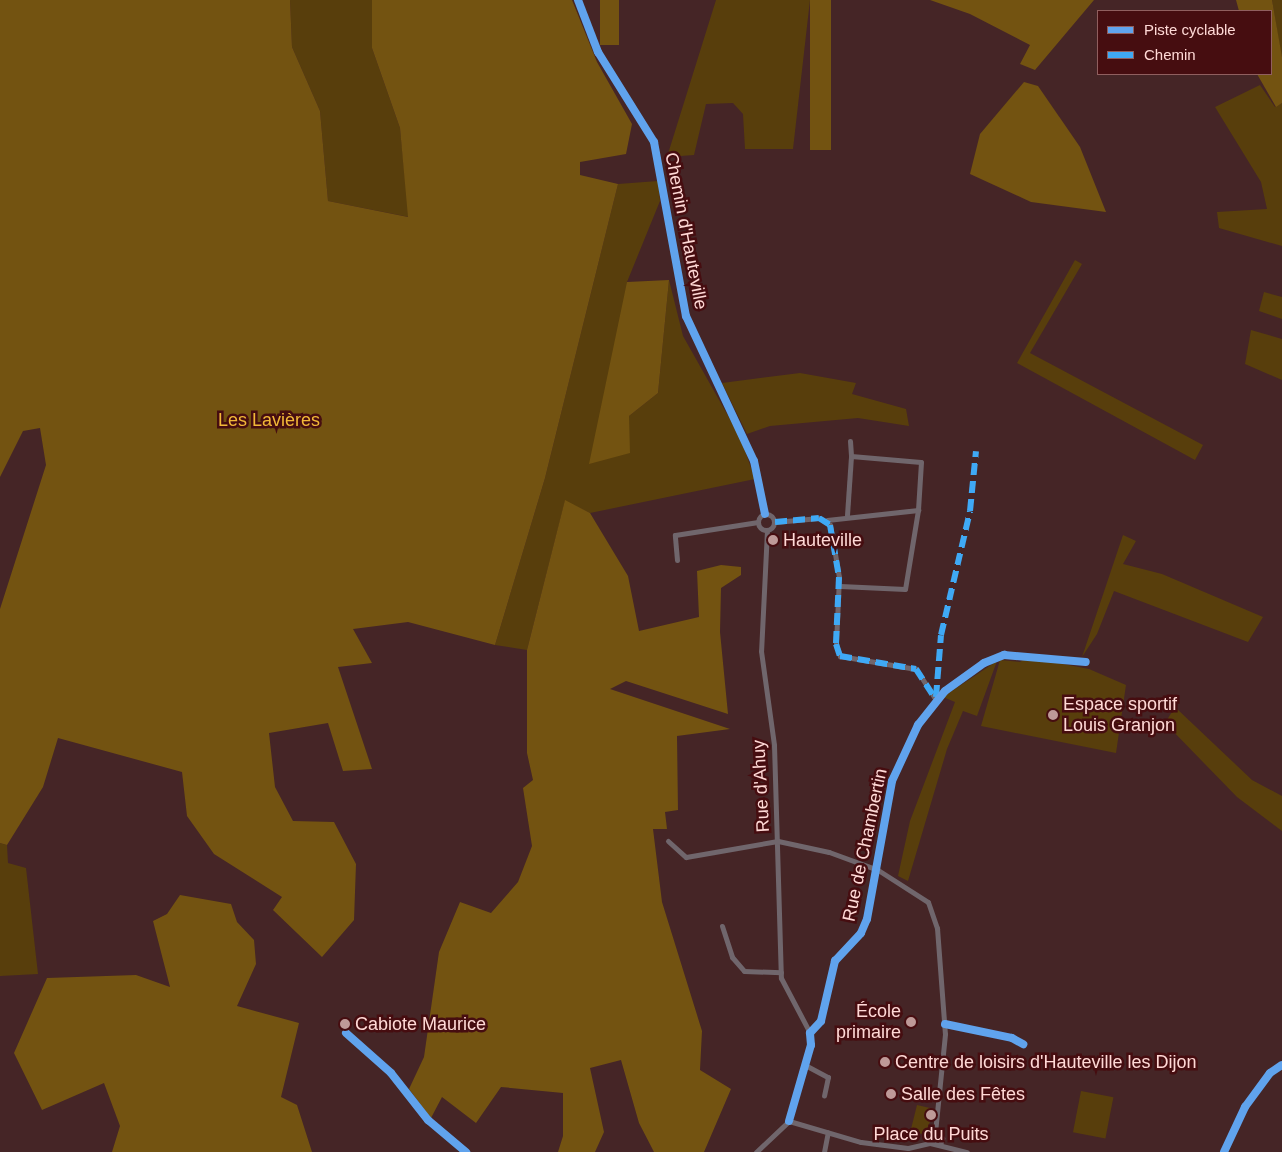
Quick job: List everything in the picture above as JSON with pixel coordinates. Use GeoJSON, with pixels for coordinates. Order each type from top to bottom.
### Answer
{"type":"FeatureCollection","features":[{"type":"Feature","properties":{"kind":"street","name":"Chemin d'Hauteville"},"geometry":{"type":"LineString","coordinates":[[578,0],[598,52],[654,142],[686,316],[708,371],[735,418],[754,461],[765,514]]}},
{"type":"Feature","properties":{"kind":"street"},"geometry":{"type":"LineString","coordinates":[[847,516],[851,456],[850,442]]}},
{"type":"Feature","properties":{"kind":"street"},"geometry":{"type":"LineString","coordinates":[[840,586],[906,589],[918,510],[921,462],[851,456]]}},
{"type":"Feature","properties":{"kind":"street"},"geometry":{"type":"LineString","coordinates":[[677,560],[675,535],[758,522],[765,514],[775,522],[827,520],[847,516],[918,510]]}},
{"type":"Feature","properties":{"kind":"street"},"geometry":{"type":"LineString","coordinates":[[827,520],[840,586],[837,653],[847,658],[916,669],[936,700]]}},
{"type":"Feature","properties":{"kind":"street"},"geometry":{"type":"LineString","coordinates":[[758,522],[767,530],[775,522]]}},
{"type":"Feature","properties":{"kind":"street","name":"Rue d'Ahuy"},"geometry":{"type":"LineString","coordinates":[[767,530],[761,651],[774,744],[781,972],[810,1033]]}},
{"type":"Feature","properties":{"kind":"street","name":"Rue de Chambertin"},"geometry":{"type":"LineString","coordinates":[[789,1121],[806,1065],[810,1033],[821,1021],[837,957],[864,927],[878,870],[895,770],[936,700],[976,668],[1004,655],[1086,662]]}},
{"type":"Feature","properties":{"kind":"street"},"geometry":{"type":"LineString","coordinates":[[668,841],[686,857],[778,841],[829,852],[878,870],[916,891],[931,906],[945,1024],[935,1133],[930,1143]]}},
{"type":"Feature","properties":{"kind":"street"},"geometry":{"type":"LineString","coordinates":[[722,926],[732,957],[744,970],[781,972]]}},
{"type":"Feature","properties":{"kind":"street"},"geometry":{"type":"LineString","coordinates":[[945,1024],[998,1034],[1023,1044]]}},
{"type":"Feature","properties":{"kind":"street"},"geometry":{"type":"LineString","coordinates":[[346,1033],[391,1073],[428,1120],[466,1152]]}},
{"type":"Feature","properties":{"kind":"street"},"geometry":{"type":"LineString","coordinates":[[806,1065],[828,1077],[824,1096]]}},
{"type":"Feature","properties":{"kind":"street"},"geometry":{"type":"LineString","coordinates":[[1224,1152],[1245,1107],[1270,1073],[1282,1065]]}},
{"type":"Feature","properties":{"kind":"street"},"geometry":{"type":"LineString","coordinates":[[756,1152],[789,1121],[887,1149],[915,1148],[930,1143],[946,1150],[967,1152]]}},
{"type":"Feature","properties":{"kind":"street"},"geometry":{"type":"LineString","coordinates":[[824,1152],[828,1132]]}},
{"type":"Feature","properties":{"kind":"street"},"geometry":{"type":"LineString","coordinates":[[935,1133],[942,1138],[940,1146]]}},
{"type":"Feature","properties":{"kind":"shaded area"},"geometry":{"type":"Polygon","coordinates":[[[290,0],[372,0],[372,48],[400,128],[409,217],[328,201],[320,111],[292,47],[290,0]]]}},
{"type":"Feature","properties":{"kind":"shaded area"},"geometry":{"type":"Polygon","coordinates":[[[716,0],[810,0],[793,149],[745,149],[743,114],[733,103],[706,104],[694,155],[667,157],[716,0]]]}},
{"type":"Feature","properties":{"kind":"shaded area"},"geometry":{"type":"Polygon","coordinates":[[[1272,0],[1282,0],[1282,57],[1281,55],[1272,0]]]}},
{"type":"Feature","properties":{"kind":"shaded area"},"geometry":{"type":"Polygon","coordinates":[[[1260,85],[1275,107],[1282,103],[1282,246],[1219,228],[1217,212],[1267,209],[1261,182],[1215,107],[1260,85]]]}},
{"type":"Feature","properties":{"kind":"shaded area"},"geometry":{"type":"Polygon","coordinates":[[[658,181],[660,201],[627,282],[629,416],[658,393],[669,280],[683,336],[740,437],[755,479],[590,513],[565,501],[527,650],[495,645],[545,478],[618,184],[658,181]]]}},
{"type":"Feature","properties":{"kind":"shaded area"},"geometry":{"type":"Polygon","coordinates":[[[1075,260],[1082,264],[1030,353],[1203,445],[1195,460],[1017,363],[1075,260]]]}},
{"type":"Feature","properties":{"kind":"shaded area"},"geometry":{"type":"Polygon","coordinates":[[[1264,292],[1282,297],[1282,319],[1259,311],[1264,292]]]}},
{"type":"Feature","properties":{"kind":"shaded area"},"geometry":{"type":"Polygon","coordinates":[[[1251,330],[1282,339],[1282,380],[1245,364],[1251,330]]]}},
{"type":"Feature","properties":{"kind":"shaded area"},"geometry":{"type":"Polygon","coordinates":[[[800,373],[856,383],[852,394],[906,409],[909,426],[858,418],[770,426],[747,434],[722,383],[800,373]]]}},
{"type":"Feature","properties":{"kind":"shaded area"},"geometry":{"type":"Polygon","coordinates":[[[1123,535],[1136,541],[1123,564],[1162,574],[1263,617],[1248,642],[1114,591],[1097,634],[1082,657],[1123,535]]]}},
{"type":"Feature","properties":{"kind":"shaded area","name":"Espace sportif Louis Granjon"},"geometry":{"type":"Polygon","coordinates":[[[1027,657],[1089,669],[1126,685],[1116,753],[981,726],[1000,660],[1020,662],[1027,657]]]}},
{"type":"Feature","properties":{"kind":"shaded area"},"geometry":{"type":"Polygon","coordinates":[[[997,661],[977,716],[963,711],[947,749],[908,881],[898,876],[910,821],[955,702],[943,697],[997,661]]]}},
{"type":"Feature","properties":{"kind":"shaded area"},"geometry":{"type":"Polygon","coordinates":[[[1175,707],[1252,780],[1282,796],[1282,831],[1237,797],[1165,723],[1175,707]]]}},
{"type":"Feature","properties":{"kind":"shaded area"},"geometry":{"type":"Polygon","coordinates":[[[0,843],[7,845],[8,863],[26,868],[38,974],[0,976],[0,843]]]}},
{"type":"Feature","properties":{"kind":"shaded area"},"geometry":{"type":"Polygon","coordinates":[[[1081,1091],[1113,1097],[1105,1139],[1073,1132],[1081,1091]]]}},
{"type":"Feature","properties":{"kind":"shaded area"},"geometry":{"type":"Polygon","coordinates":[[[917,1105],[930,1108],[932,1117],[925,1134],[910,1133],[917,1105]]]}},
{"type":"Feature","properties":{"kind":"green space","name":"Les Lavières"},"geometry":{"type":"Polygon","coordinates":[[[0,0],[290,0],[292,47],[320,111],[328,201],[408,217],[400,128],[372,48],[372,0],[572,0],[597,62],[632,124],[626,154],[580,162],[580,175],[618,184],[545,478],[495,645],[408,622],[353,629],[372,663],[338,667],[372,769],[343,771],[328,723],[269,733],[275,787],[293,821],[334,822],[356,864],[354,920],[322,957],[273,910],[282,897],[214,854],[187,816],[182,772],[58,738],[43,787],[7,845],[0,843],[0,609],[46,465],[40,428],[23,431],[0,477],[0,0]]]}},
{"type":"Feature","properties":{"kind":"green space"},"geometry":{"type":"Polygon","coordinates":[[[600,0],[619,0],[619,45],[600,45],[600,0]]]}},
{"type":"Feature","properties":{"kind":"green space"},"geometry":{"type":"Polygon","coordinates":[[[810,0],[831,0],[831,150],[810,150],[810,0]]]}},
{"type":"Feature","properties":{"kind":"green space"},"geometry":{"type":"Polygon","coordinates":[[[930,0],[1094,0],[1035,70],[1020,64],[1030,45],[970,14],[930,0]]]}},
{"type":"Feature","properties":{"kind":"green space"},"geometry":{"type":"Polygon","coordinates":[[[1236,0],[1272,0],[1282,57],[1282,103],[1276,107],[1258,75],[1272,75],[1272,10],[1239,10],[1236,0]]]}},
{"type":"Feature","properties":{"kind":"green space"},"geometry":{"type":"Polygon","coordinates":[[[1024,82],[1038,86],[1080,147],[1106,212],[1031,202],[970,174],[980,134],[1024,82]]]}},
{"type":"Feature","properties":{"kind":"green space"},"geometry":{"type":"Polygon","coordinates":[[[669,280],[658,393],[629,416],[630,453],[589,464],[627,282],[669,280]]]}},
{"type":"Feature","properties":{"kind":"green space"},"geometry":{"type":"Polygon","coordinates":[[[565,500],[590,513],[628,576],[639,631],[699,617],[697,571],[721,565],[741,567],[741,575],[721,588],[720,632],[728,714],[626,681],[610,689],[730,729],[677,736],[678,810],[665,812],[667,829],[653,829],[662,902],[702,1031],[700,1070],[731,1089],[704,1152],[654,1152],[639,1123],[621,1060],[590,1068],[604,1132],[595,1152],[558,1152],[563,1136],[563,1093],[501,1087],[476,1123],[442,1097],[431,1118],[409,1089],[424,1057],[439,952],[460,902],[491,913],[518,882],[532,846],[523,788],[533,780],[527,753],[527,650],[565,500]]]}},
{"type":"Feature","properties":{"kind":"green space"},"geometry":{"type":"Polygon","coordinates":[[[180,895],[231,904],[237,922],[254,940],[256,964],[237,1006],[299,1023],[281,1097],[297,1105],[312,1152],[112,1152],[120,1126],[104,1083],[42,1110],[14,1053],[47,978],[136,975],[170,987],[153,921],[167,914],[180,895]]]}},
{"type":"Feature","properties":{"kind":"marked path"},"geometry":{"type":"LineString","coordinates":[[936,697],[941,635],[970,511],[976,451]]}},
{"type":"Feature","properties":{"kind":"marked path"},"geometry":{"type":"LineString","coordinates":[[775,522],[819,518],[830,525],[839,577],[836,644],[840,656],[916,669],[936,700]]}},
{"type":"Feature","properties":{"kind":"cycle path"},"geometry":{"type":"LineString","coordinates":[[578,0],[598,52],[654,142],[686,316],[754,461],[765,514]]}},
{"type":"Feature","properties":{"kind":"cycle path"},"geometry":{"type":"LineString","coordinates":[[789,1121],[811,1045],[810,1033],[821,1021],[835,961],[861,933],[867,919],[892,781],[918,725],[945,691],[984,663],[1004,655],[1086,662]]}},
{"type":"Feature","properties":{"kind":"cycle path"},"geometry":{"type":"LineString","coordinates":[[945,1024],[1012,1038],[1023,1044]]}},
{"type":"Feature","properties":{"kind":"cycle path"},"geometry":{"type":"LineString","coordinates":[[346,1033],[391,1073],[428,1120],[466,1152]]}},
{"type":"Feature","properties":{"kind":"cycle path"},"geometry":{"type":"LineString","coordinates":[[1224,1152],[1245,1107],[1270,1073],[1282,1065]]}},
{"type":"Feature","properties":{"kind":"place","name":"Hauteville"},"geometry":{"type":"Point","coordinates":[773,540]}},
{"type":"Feature","properties":{"kind":"place","name":"Espace sportif Louis Granjon"},"geometry":{"type":"Point","coordinates":[1053,715]}},
{"type":"Feature","properties":{"kind":"place","name":"École primaire"},"geometry":{"type":"Point","coordinates":[911,1022]}},
{"type":"Feature","properties":{"kind":"place","name":"Cabiote Maurice"},"geometry":{"type":"Point","coordinates":[345,1024]}},
{"type":"Feature","properties":{"kind":"place","name":"Centre de loisirs d'Hauteville les Dijon"},"geometry":{"type":"Point","coordinates":[885,1062]}},
{"type":"Feature","properties":{"kind":"place","name":"Salle des Fêtes"},"geometry":{"type":"Point","coordinates":[891,1094]}},
{"type":"Feature","properties":{"kind":"place","name":"Place du Puits"},"geometry":{"type":"Point","coordinates":[931,1115]}}]}
